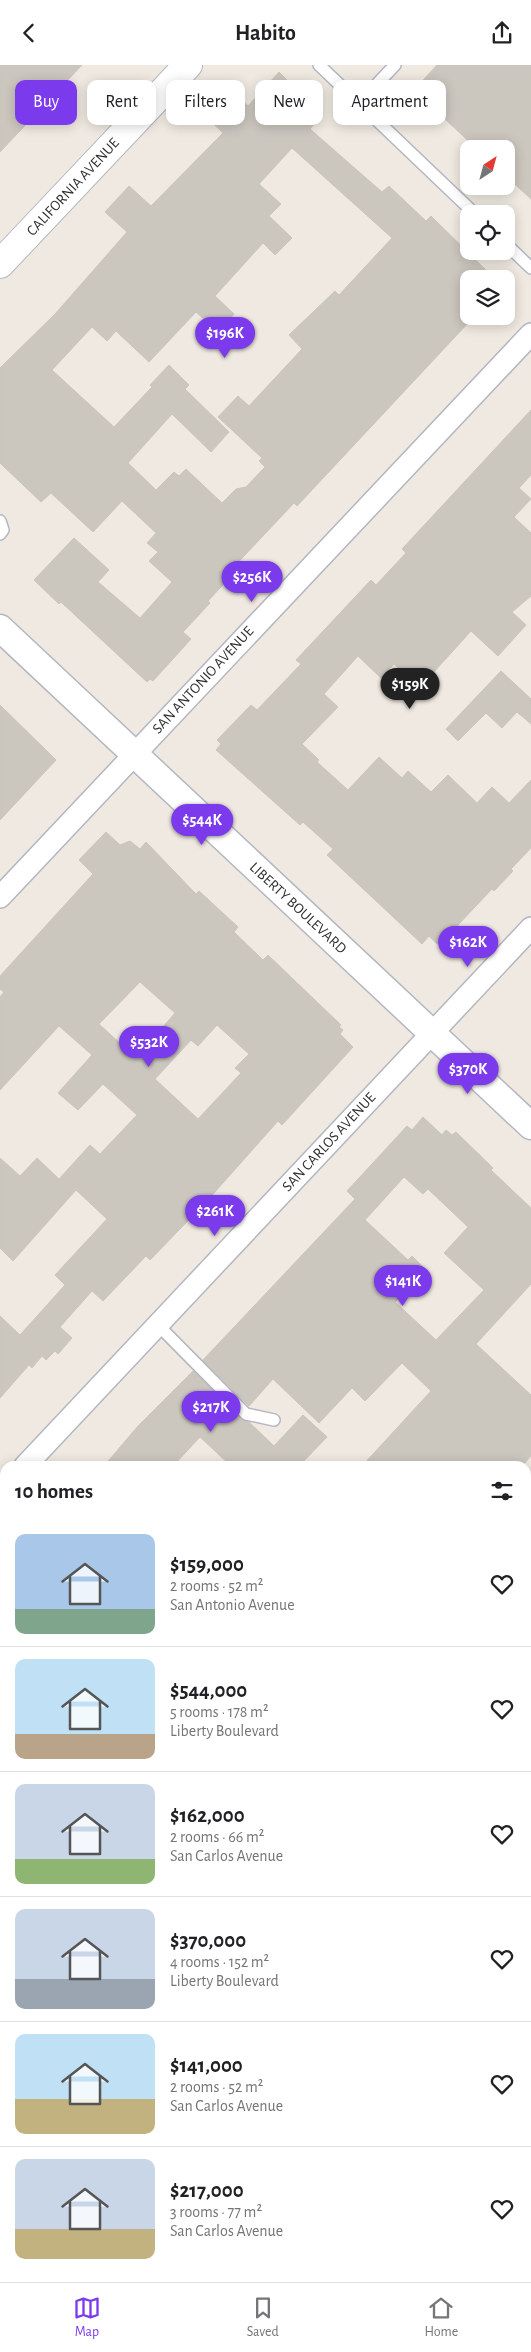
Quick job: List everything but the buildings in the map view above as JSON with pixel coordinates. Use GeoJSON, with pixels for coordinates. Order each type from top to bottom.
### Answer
{"type":"FeatureCollection","features":[{"type":"Feature","properties":{"kind":"main road","name":"CALIFORNIA AVENUE"},"geometry":{"type":"LineString","coordinates":[[0,264],[188,65]]}},
{"type":"Feature","properties":{"kind":"street","name":"SAN ANTONIO AVENUE"},"geometry":{"type":"LineString","coordinates":[[0,897],[531,334]]}},
{"type":"Feature","properties":{"kind":"street","name":"LIBERTY BOULEVARD"},"geometry":{"type":"LineString","coordinates":[[0,628],[531,1126]]}},
{"type":"Feature","properties":{"kind":"street","name":"SAN CARLOS AVENUE"},"geometry":{"type":"LineString","coordinates":[[30,1461],[531,928]]}},
{"type":"Feature","properties":{"kind":"lane"},"geometry":{"type":"LineString","coordinates":[[319,65],[335,80]]}},
{"type":"Feature","properties":{"kind":"lane"},"geometry":{"type":"LineString","coordinates":[[381,80],[395,65]]}},
{"type":"Feature","properties":{"kind":"lane"},"geometry":{"type":"LineString","coordinates":[[382,125],[466,205]]}},
{"type":"Feature","properties":{"kind":"lane"},"geometry":{"type":"LineString","coordinates":[[515,252],[531,267]]}},
{"type":"Feature","properties":{"kind":"lane"},"geometry":{"type":"LineString","coordinates":[[0,521],[3,530],[0,534]]}},
{"type":"Feature","properties":{"kind":"lane"},"geometry":{"type":"LineString","coordinates":[[157,1324],[209,1379],[246,1414],[274,1420]]}}]}
